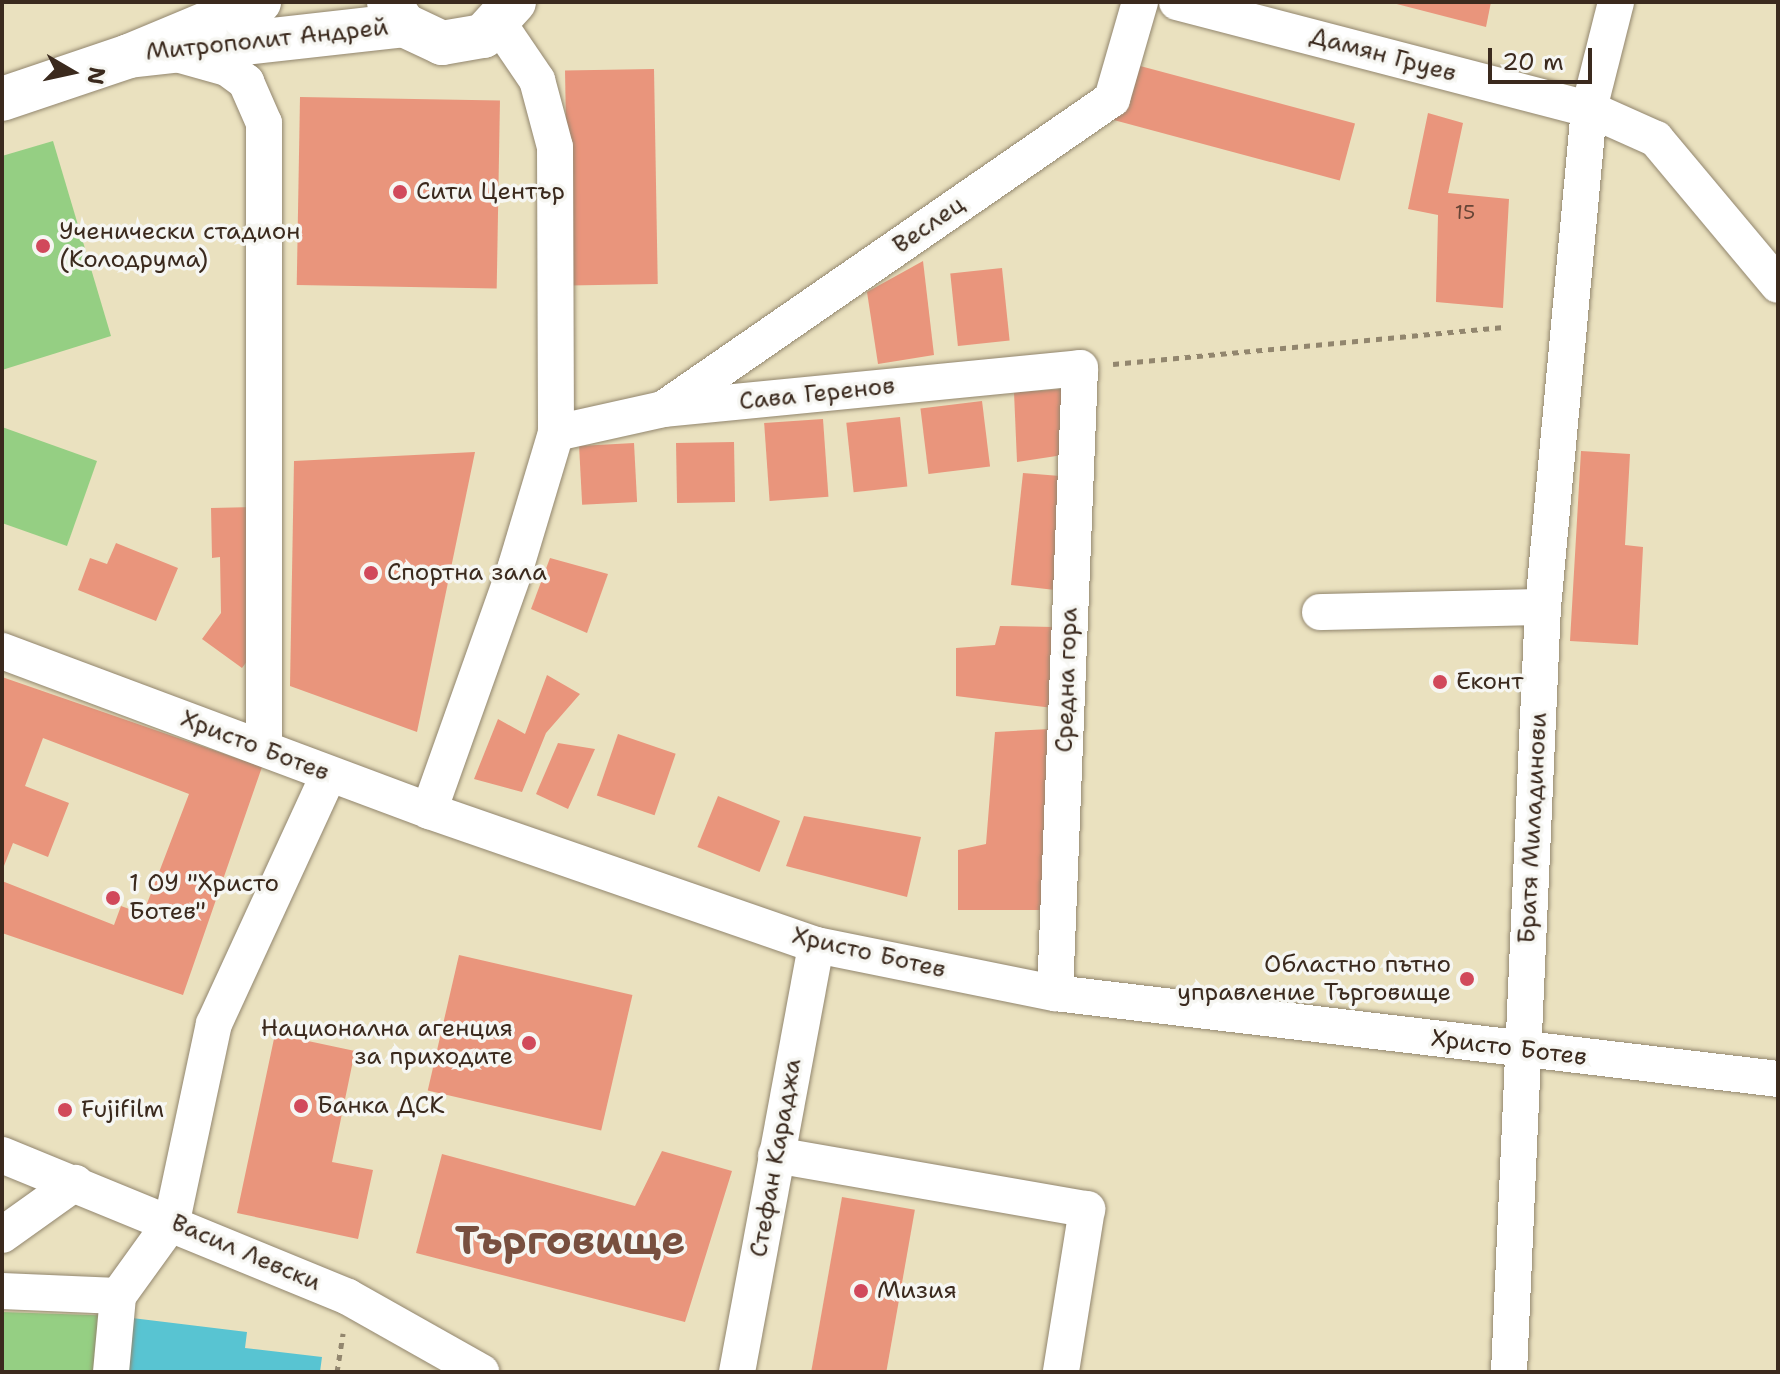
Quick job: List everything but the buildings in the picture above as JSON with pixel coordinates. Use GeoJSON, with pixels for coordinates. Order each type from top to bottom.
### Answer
{"type":"FeatureCollection","features":[{"type":"Feature","properties":{"kind":"main road","name":"Митрополит Андрей"},"geometry":{"type":"LineString","coordinates":[[2,99],[146,54],[259,2]]}},
{"type":"Feature","properties":{"kind":"main road","name":"Митрополит Андрей"},"geometry":{"type":"LineString","coordinates":[[146,54],[397,13],[442,43],[483,36],[507,13]]}},
{"type":"Feature","properties":{"kind":"street","name":"Веслец"},"geometry":{"type":"LineString","coordinates":[[663,409],[1112,99],[1140,2]]}},
{"type":"Feature","properties":{"kind":"street","name":"Дамян Груев"},"geometry":{"type":"LineString","coordinates":[[1177,2],[1589,109],[1656,139],[1778,285]]}},
{"type":"Feature","properties":{"kind":"street","name":"Братя Миладинови"},"geometry":{"type":"LineString","coordinates":[[1509,1372],[1543,607],[1589,109],[1616,2]]}},
{"type":"Feature","properties":{"kind":"street"},"geometry":{"type":"LineString","coordinates":[[429,811],[516,566],[556,433],[555,147],[537,80],[507,13]]}},
{"type":"Feature","properties":{"kind":"street"},"geometry":{"type":"LineString","coordinates":[[146,54],[227,68],[246,82],[264,123],[264,748]]}},
{"type":"Feature","properties":{"kind":"street","name":"Сава Геренов"},"geometry":{"type":"LineString","coordinates":[[556,433],[663,409],[1080,368]]}},
{"type":"Feature","properties":{"kind":"street","name":"Средна гора"},"geometry":{"type":"LineString","coordinates":[[1055,993],[1080,368]]}},
{"type":"Feature","properties":{"kind":"street"},"geometry":{"type":"LineString","coordinates":[[1320,612],[1543,607]]}},
{"type":"Feature","properties":{"kind":"street","name":"Христо Ботев"},"geometry":{"type":"LineString","coordinates":[[2,651],[429,811],[816,945],[1055,993],[1778,1079]]}},
{"type":"Feature","properties":{"kind":"street"},"geometry":{"type":"LineString","coordinates":[[111,1372],[118,1296],[172,1221],[214,1024],[329,774]]}},
{"type":"Feature","properties":{"kind":"street","name":"Стефан Караджа"},"geometry":{"type":"LineString","coordinates":[[737,1372],[816,945]]}},
{"type":"Feature","properties":{"kind":"street","name":"Васил Левски"},"geometry":{"type":"LineString","coordinates":[[2,1155],[172,1221],[348,1297],[481,1372]]}},
{"type":"Feature","properties":{"kind":"street"},"geometry":{"type":"LineString","coordinates":[[776,1155],[1087,1209],[1061,1372]]}},
{"type":"Feature","properties":{"kind":"street"},"geometry":{"type":"LineString","coordinates":[[2,1235],[75,1183]]}},
{"type":"Feature","properties":{"kind":"street"},"geometry":{"type":"LineString","coordinates":[[2,1291],[118,1296]]}},
{"type":"Feature","properties":{"kind":"path"},"geometry":{"type":"LineString","coordinates":[[1080,368],[1506,327]]}},
{"type":"Feature","properties":{"kind":"green space","name":"Ученически стадион (Колодрума)"},"geometry":{"type":"Polygon","coordinates":[[[53,141],[111,336],[2,370],[2,156],[53,141]]]}},
{"type":"Feature","properties":{"kind":"green space"},"geometry":{"type":"Polygon","coordinates":[[[2,427],[97,461],[67,546],[2,523],[2,427]]]}},
{"type":"Feature","properties":{"kind":"green space"},"geometry":{"type":"Polygon","coordinates":[[[2,1312],[98,1315],[96,1372],[2,1372],[2,1312]]]}},
{"type":"Feature","properties":{"kind":"water"},"geometry":{"type":"Polygon","coordinates":[[[132,1318],[247,1332],[245,1348],[322,1357],[320,1372],[126,1372],[132,1318]]]}},
{"type":"Feature","properties":{"kind":"place","name":"Сити Център"},"geometry":{"type":"Point","coordinates":[400,192]}},
{"type":"Feature","properties":{"kind":"place","name":"Ученически стадион (Колодрума)"},"geometry":{"type":"Point","coordinates":[43,246]}},
{"type":"Feature","properties":{"kind":"place","name":"Спортна зала"},"geometry":{"type":"Point","coordinates":[371,573]}},
{"type":"Feature","properties":{"kind":"place","name":"Еконт"},"geometry":{"type":"Point","coordinates":[1440,682]}},
{"type":"Feature","properties":{"kind":"place","name":"1 ОУ \"Христо Ботев\""},"geometry":{"type":"Point","coordinates":[113,898]}},
{"type":"Feature","properties":{"kind":"place","name":"Областно пътно управление Търговище"},"geometry":{"type":"Point","coordinates":[1467,979]}},
{"type":"Feature","properties":{"kind":"place","name":"Национална агенция за приходите"},"geometry":{"type":"Point","coordinates":[529,1043]}},
{"type":"Feature","properties":{"kind":"place","name":"Банка ДСК"},"geometry":{"type":"Point","coordinates":[301,1106]}},
{"type":"Feature","properties":{"kind":"place","name":"Fujifilm"},"geometry":{"type":"Point","coordinates":[65,1110]}},
{"type":"Feature","properties":{"kind":"place","name":"Мизия"},"geometry":{"type":"Point","coordinates":[861,1291]}},
{"type":"Feature","properties":{"kind":"district","name":"Търговище"},"geometry":{"type":"Point","coordinates":[570,1240]}}]}
